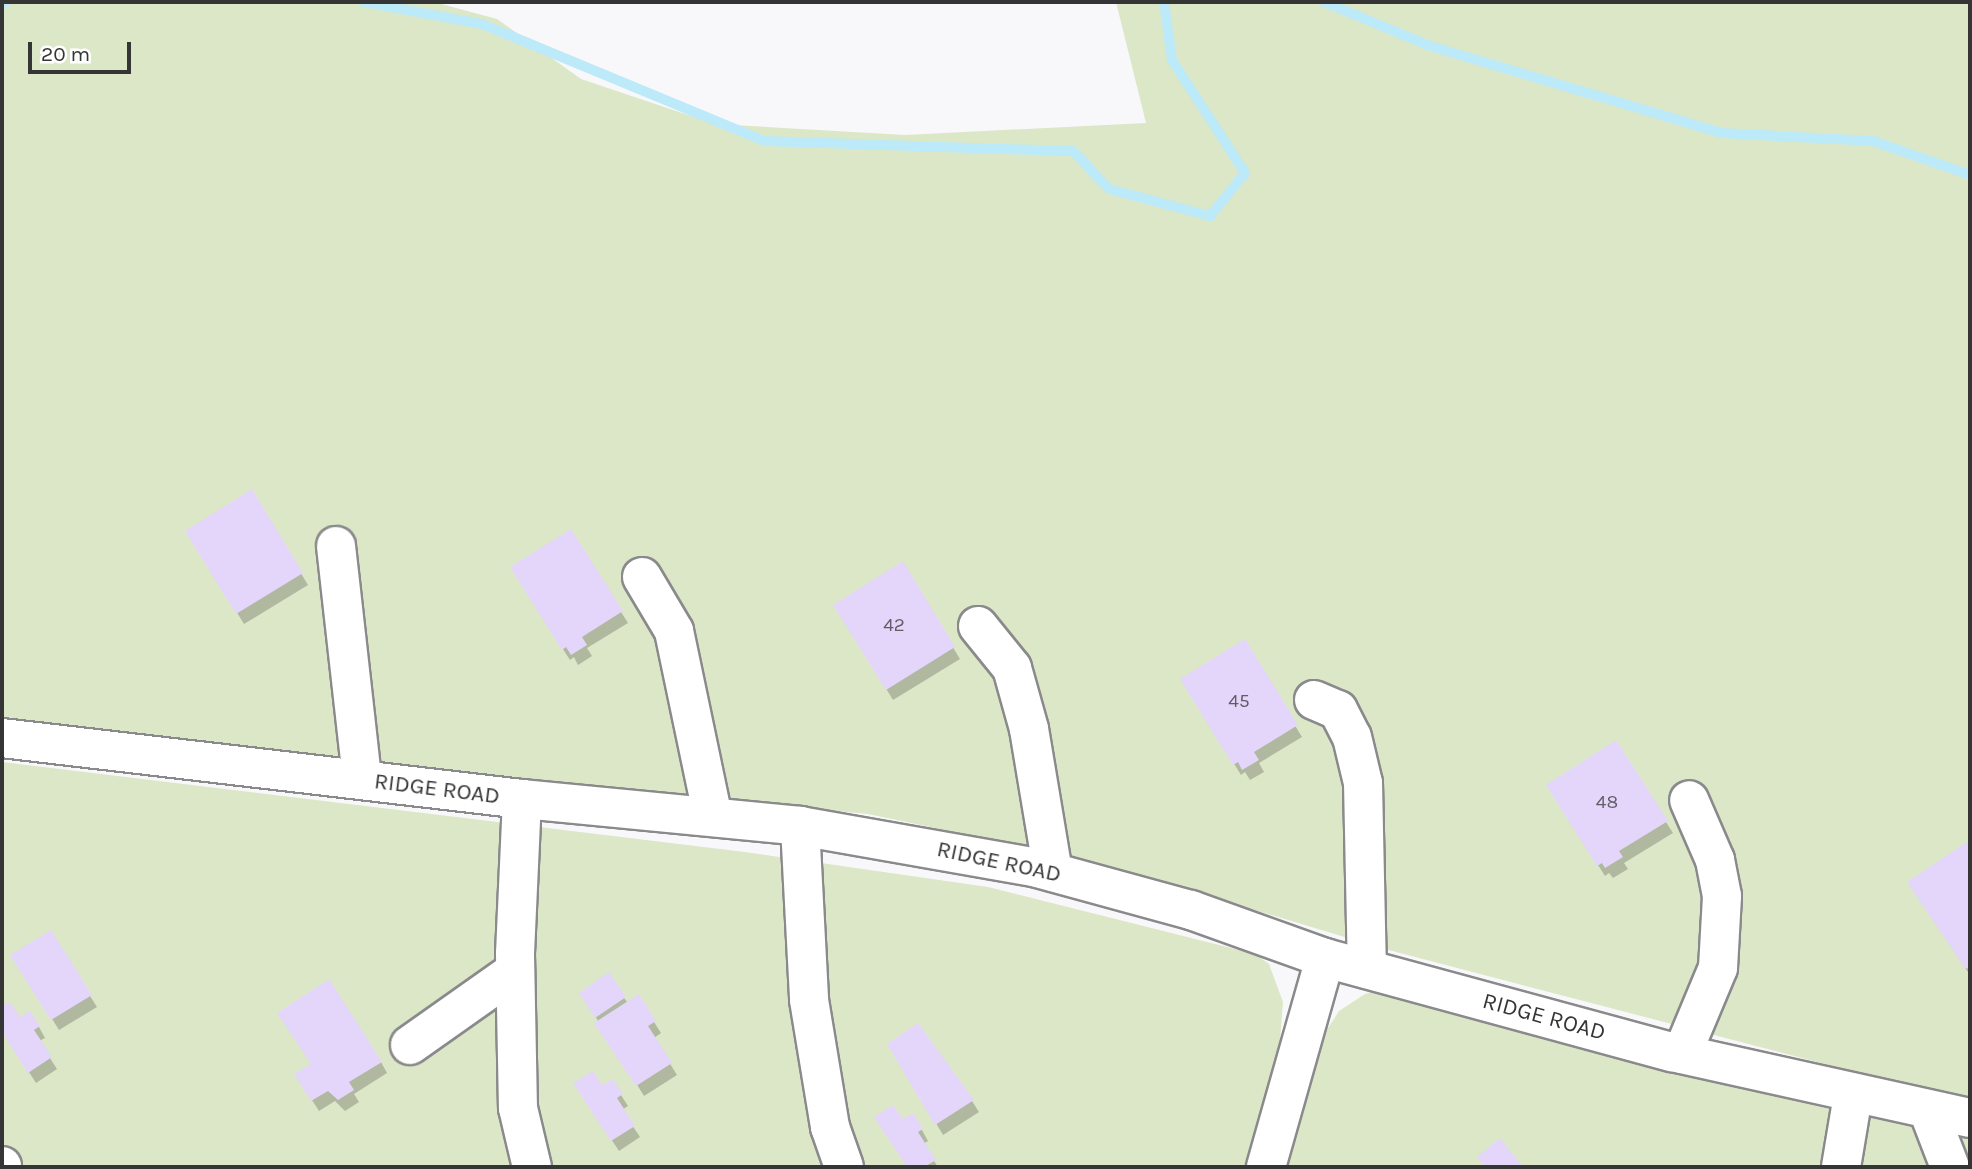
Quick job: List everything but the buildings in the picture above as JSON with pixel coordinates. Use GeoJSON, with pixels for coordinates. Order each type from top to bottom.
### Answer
{"type":"FeatureCollection","features":[{"type":"Feature","properties":{"kind":"street"},"geometry":{"type":"LineString","coordinates":[[336,546],[362,779]]}},
{"type":"Feature","properties":{"kind":"street"},"geometry":{"type":"LineString","coordinates":[[642,577],[674,631],[713,817]]}},
{"type":"Feature","properties":{"kind":"street"},"geometry":{"type":"LineString","coordinates":[[978,626],[1013,668],[1029,729],[1053,872]]}},
{"type":"Feature","properties":{"kind":"street"},"geometry":{"type":"LineString","coordinates":[[1314,700],[1338,710],[1352,737],[1363,783],[1367,969]]}},
{"type":"Feature","properties":{"kind":"street","name":"RIDGE ROAD"},"geometry":{"type":"LineString","coordinates":[[2,738],[522,799],[800,826],[1053,872],[1191,910],[1325,958],[1682,1054],[1853,1095],[1970,1118]]}},
{"type":"Feature","properties":{"kind":"street"},"geometry":{"type":"LineString","coordinates":[[522,799],[515,971],[518,1108],[532,1167]]}},
{"type":"Feature","properties":{"kind":"street"},"geometry":{"type":"LineString","coordinates":[[1682,1054],[1718,968],[1722,896],[1715,860],[1689,800]]}},
{"type":"Feature","properties":{"kind":"street"},"geometry":{"type":"LineString","coordinates":[[800,826],[809,1000],[831,1127],[844,1167]]}},
{"type":"Feature","properties":{"kind":"street"},"geometry":{"type":"LineString","coordinates":[[1266,1167],[1325,958]]}},
{"type":"Feature","properties":{"kind":"street"},"geometry":{"type":"LineString","coordinates":[[410,1045],[515,971]]}},
{"type":"Feature","properties":{"kind":"street"},"geometry":{"type":"LineString","coordinates":[[1841,1167],[1853,1095]]}},
{"type":"Feature","properties":{"kind":"street"},"geometry":{"type":"LineString","coordinates":[[1928,1110],[1950,1167]]}},
{"type":"Feature","properties":{"kind":"green space"},"geometry":{"type":"Polygon","coordinates":[[[2,2],[434,2],[497,19],[581,79],[715,124],[905,135],[1146,123],[1116,2],[1970,2],[1970,1102],[1381,948],[1182,888],[1022,846],[868,814],[528,782],[2,718],[2,2]]]}},
{"type":"Feature","properties":{"kind":"green space"},"geometry":{"type":"Polygon","coordinates":[[[2,762],[745,852],[988,887],[1255,954],[1269,964],[1283,1002],[1279,1053],[1246,1167],[2,1167],[2,762]]]}},
{"type":"Feature","properties":{"kind":"green space"},"geometry":{"type":"Polygon","coordinates":[[[1388,987],[1817,1106],[1970,1139],[1970,1167],[1278,1167],[1303,1075],[1325,1033],[1339,1011],[1365,994],[1388,987]]]}},
{"type":"Feature","properties":{"kind":"waterway"},"geometry":{"type":"LineString","coordinates":[[2,3],[6,2]]}},
{"type":"Feature","properties":{"kind":"waterway"},"geometry":{"type":"LineString","coordinates":[[364,2],[482,24],[765,141],[1073,151],[1109,189],[1210,216],[1245,173],[1172,60],[1164,2]]}},
{"type":"Feature","properties":{"kind":"waterway"},"geometry":{"type":"LineString","coordinates":[[1324,2],[1430,46],[1721,133],[1873,141],[1970,175]]}}]}
